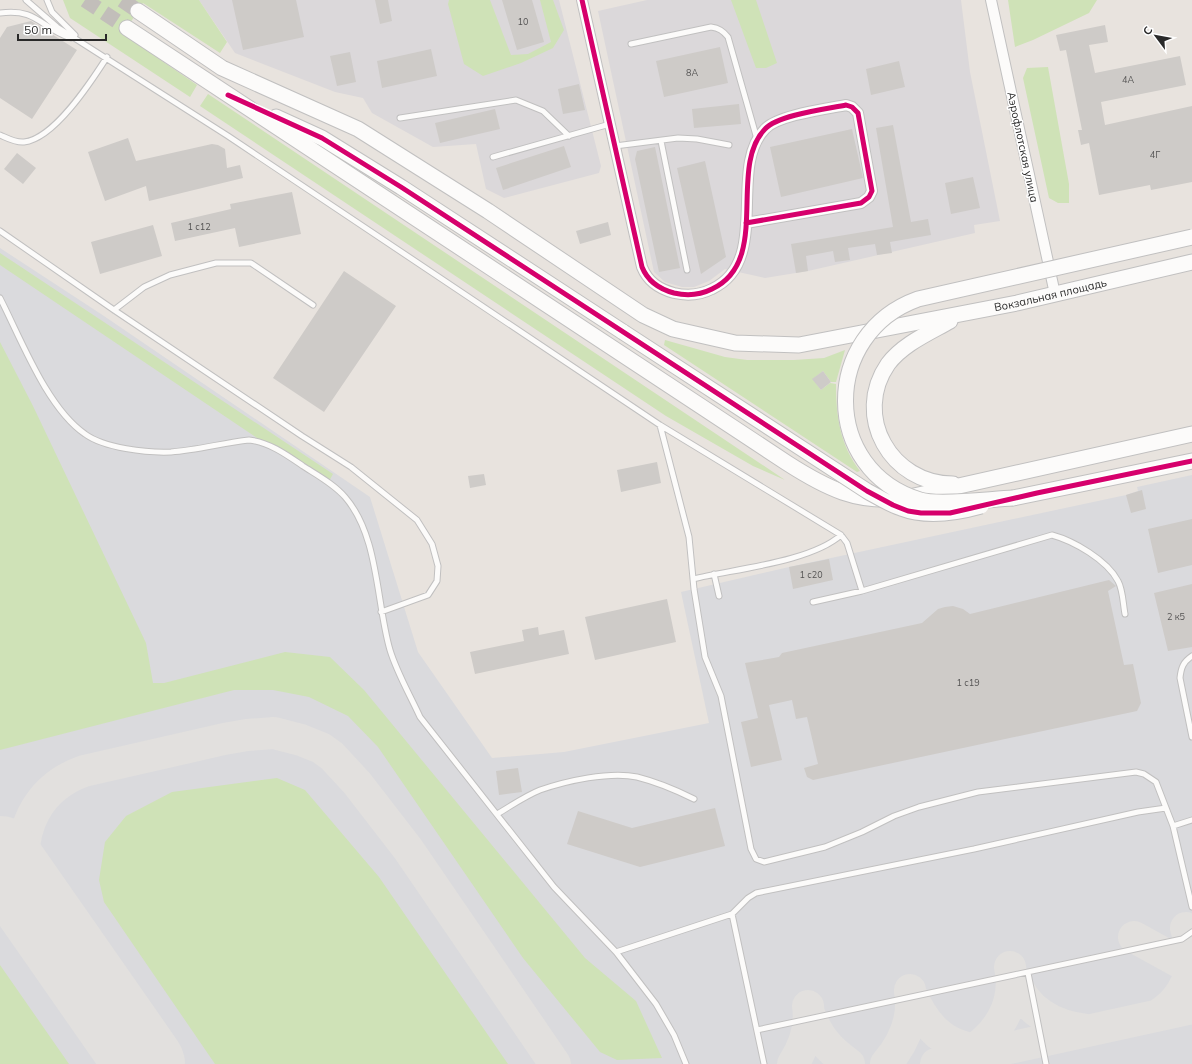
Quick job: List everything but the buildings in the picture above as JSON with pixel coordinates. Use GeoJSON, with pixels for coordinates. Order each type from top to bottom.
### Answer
{"type":"FeatureCollection","features":[{"type":"Feature","properties":{"kind":"main road","name":"Вокзальная площадь"},"geometry":{"type":"LineString","coordinates":[[138,11],[222,68],[258,86],[336,118],[371,137],[482,207],[643,315],[673,329],[736,343],[789,346],[909,325],[1055,294],[1192,262]]}},
{"type":"Feature","properties":{"kind":"main road"},"geometry":{"type":"LineString","coordinates":[[127,28],[787,463],[831,488],[849,496],[887,500],[990,480],[1192,434]]}},
{"type":"Feature","properties":{"kind":"main road"},"geometry":{"type":"LineString","coordinates":[[228,95],[322,138],[401,187],[867,491],[893,506],[921,513],[950,513],[1013,498],[1192,462]]}},
{"type":"Feature","properties":{"kind":"main road"},"geometry":{"type":"LineString","coordinates":[[1013,498],[937,502],[920,500],[897,490],[874,471],[861,454],[852,436],[845,404],[849,372],[856,351],[865,336],[885,317],[909,302],[918,299],[1192,237]]}},
{"type":"Feature","properties":{"kind":"main road"},"geometry":{"type":"LineString","coordinates":[[961,314],[906,346],[893,358],[884,372],[878,386],[875,416],[879,434],[885,447],[897,461],[911,472],[928,479],[947,484],[990,480]]}},
{"type":"Feature","properties":{"kind":"street"},"geometry":{"type":"LineString","coordinates":[[582,0],[642,267],[646,276],[659,288],[687,295],[707,292],[723,283],[734,270],[746,235],[746,224],[750,156],[757,139],[765,128],[780,120],[846,105],[858,113],[872,191],[869,198],[861,203],[746,224]]}},
{"type":"Feature","properties":{"kind":"street","name":"Аэрофлотская улица"},"geometry":{"type":"LineString","coordinates":[[991,0],[1055,294]]}},
{"type":"Feature","properties":{"kind":"lane"},"geometry":{"type":"LineString","coordinates":[[26,0],[57,27],[107,57],[660,425],[840,535],[847,544],[862,591]]}},
{"type":"Feature","properties":{"kind":"lane"},"geometry":{"type":"LineString","coordinates":[[47,0],[52,12],[82,41]]}},
{"type":"Feature","properties":{"kind":"lane"},"geometry":{"type":"LineString","coordinates":[[0,13],[22,12],[33,16],[61,34],[82,41]]}},
{"type":"Feature","properties":{"kind":"lane"},"geometry":{"type":"LineString","coordinates":[[631,44],[710,27],[718,28],[724,32],[728,37],[757,139]]}},
{"type":"Feature","properties":{"kind":"lane"},"geometry":{"type":"LineString","coordinates":[[0,135],[23,142],[46,132],[61,119],[107,57]]}},
{"type":"Feature","properties":{"kind":"lane"},"geometry":{"type":"LineString","coordinates":[[400,118],[516,100],[543,111],[569,136]]}},
{"type":"Feature","properties":{"kind":"lane"},"geometry":{"type":"LineString","coordinates":[[493,157],[610,124]]}},
{"type":"Feature","properties":{"kind":"lane"},"geometry":{"type":"LineString","coordinates":[[615,146],[697,139],[729,145]]}},
{"type":"Feature","properties":{"kind":"lane"},"geometry":{"type":"LineString","coordinates":[[661,141],[687,270]]}},
{"type":"Feature","properties":{"kind":"lane"},"geometry":{"type":"LineString","coordinates":[[0,231],[114,310],[351,467],[417,520],[432,544],[438,566],[437,581],[428,595],[381,612]]}},
{"type":"Feature","properties":{"kind":"lane"},"geometry":{"type":"LineString","coordinates":[[114,310],[144,287],[170,275],[223,263],[251,263],[313,305]]}},
{"type":"Feature","properties":{"kind":"lane"},"geometry":{"type":"LineString","coordinates":[[0,298],[47,388],[62,413],[85,434],[98,441],[133,450],[170,452],[249,440],[258,441],[294,460],[345,497],[359,519],[372,554],[381,612],[390,651],[420,716],[487,804],[497,814],[554,887],[616,952],[665,1017],[686,1064]]}},
{"type":"Feature","properties":{"kind":"lane"},"geometry":{"type":"LineString","coordinates":[[660,425],[689,537],[693,579],[705,657],[721,696],[751,849],[756,859],[764,862],[825,847],[919,807],[978,792],[1136,772],[1151,778],[1156,782],[1173,826],[1192,907]]}},
{"type":"Feature","properties":{"kind":"lane"},"geometry":{"type":"LineString","coordinates":[[693,579],[801,556],[827,545],[840,535]]}},
{"type":"Feature","properties":{"kind":"lane"},"geometry":{"type":"LineString","coordinates":[[813,602],[862,591],[1052,535],[1085,550],[1110,571],[1118,581],[1125,614]]}},
{"type":"Feature","properties":{"kind":"lane"},"geometry":{"type":"LineString","coordinates":[[714,574],[719,596]]}},
{"type":"Feature","properties":{"kind":"lane"},"geometry":{"type":"LineString","coordinates":[[1192,656],[1184,663],[1180,670],[1180,678],[1192,737]]}},
{"type":"Feature","properties":{"kind":"lane"},"geometry":{"type":"LineString","coordinates":[[497,814],[541,790],[607,775],[636,776],[660,784],[694,799]]}},
{"type":"Feature","properties":{"kind":"lane"},"geometry":{"type":"LineString","coordinates":[[616,952],[732,914],[748,898],[756,893],[974,849],[1138,812],[1166,808]]}},
{"type":"Feature","properties":{"kind":"lane"},"geometry":{"type":"LineString","coordinates":[[1173,826],[1192,820]]}},
{"type":"Feature","properties":{"kind":"lane"},"geometry":{"type":"LineString","coordinates":[[732,914],[764,1064]]}},
{"type":"Feature","properties":{"kind":"lane"},"geometry":{"type":"LineString","coordinates":[[756,1030],[1182,940],[1192,932]]}},
{"type":"Feature","properties":{"kind":"lane"},"geometry":{"type":"LineString","coordinates":[[1028,973],[1046,1064]]}},
{"type":"Feature","properties":{"kind":"shaded area"},"geometry":{"type":"Polygon","coordinates":[[[199,0],[559,0],[601,166],[599,173],[504,198],[486,189],[476,144],[433,147],[372,113],[363,98],[335,92],[235,53],[199,0]]]}},
{"type":"Feature","properties":{"kind":"shaded area"},"geometry":{"type":"Polygon","coordinates":[[[647,0],[961,0],[970,72],[1000,221],[974,225],[975,233],[808,271],[765,278],[725,269],[709,281],[694,287],[682,287],[665,282],[654,272],[598,11],[647,0]]]}},
{"type":"Feature","properties":{"kind":"shaded area"},"geometry":{"type":"Polygon","coordinates":[[[0,248],[101,314],[370,497],[418,652],[492,758],[564,752],[709,723],[681,592],[789,567],[1126,495],[1138,491],[1137,487],[1192,475],[1192,1064],[0,1064],[0,248]]]}},
{"type":"Feature","properties":{"kind":"green space"},"geometry":{"type":"Polygon","coordinates":[[[63,0],[199,0],[227,42],[220,53],[143,3],[123,34],[197,85],[190,97],[70,18],[63,0]]]}},
{"type":"Feature","properties":{"kind":"green space"},"geometry":{"type":"Polygon","coordinates":[[[449,0],[490,0],[511,55],[528,54],[551,42],[540,0],[553,0],[564,30],[553,48],[521,63],[483,76],[464,64],[448,4],[449,0]]]}},
{"type":"Feature","properties":{"kind":"green space"},"geometry":{"type":"Polygon","coordinates":[[[731,0],[756,0],[777,63],[766,68],[756,68],[731,0]]]}},
{"type":"Feature","properties":{"kind":"green space"},"geometry":{"type":"Polygon","coordinates":[[[1008,0],[1097,0],[1089,13],[1015,47],[1008,0]]]}},
{"type":"Feature","properties":{"kind":"green space"},"geometry":{"type":"Polygon","coordinates":[[[1048,67],[1069,184],[1069,203],[1058,203],[1049,198],[1023,78],[1027,68],[1048,67]]]}},
{"type":"Feature","properties":{"kind":"green space"},"geometry":{"type":"Polygon","coordinates":[[[208,94],[785,480],[753,466],[666,416],[200,106],[208,94]]]}},
{"type":"Feature","properties":{"kind":"green space"},"geometry":{"type":"Polygon","coordinates":[[[0,253],[333,474],[327,485],[0,265],[0,253]]]}},
{"type":"Feature","properties":{"kind":"green space"},"geometry":{"type":"Polygon","coordinates":[[[665,340],[725,357],[747,360],[794,360],[824,358],[845,350],[836,382],[831,382],[823,371],[813,379],[821,390],[830,383],[836,384],[840,430],[848,451],[860,471],[857,472],[664,345],[665,340]]]}},
{"type":"Feature","properties":{"kind":"green space"},"geometry":{"type":"Polygon","coordinates":[[[0,342],[33,406],[146,643],[153,683],[164,683],[285,652],[330,657],[364,690],[585,958],[636,1001],[662,1058],[617,1060],[600,1052],[523,958],[378,747],[348,716],[309,697],[273,690],[234,690],[0,750],[0,342]]]}},
{"type":"Feature","properties":{"kind":"green space"},"geometry":{"type":"Polygon","coordinates":[[[277,778],[305,790],[379,877],[508,1064],[215,1064],[104,902],[99,880],[105,842],[126,816],[172,792],[277,778]]]}},
{"type":"Feature","properties":{"kind":"green space"},"geometry":{"type":"Polygon","coordinates":[[[0,965],[69,1064],[0,1064],[0,965]]]}},
{"type":"Feature","properties":{"kind":"taxiway"},"geometry":{"type":"LineString","coordinates":[[38,909],[25,874],[25,840],[35,811],[44,798],[55,787],[68,778],[84,771],[247,735],[274,733],[301,740],[321,748],[332,756],[357,783],[408,849],[555,1064]]}},
{"type":"Feature","properties":{"kind":"taxiway"},"geometry":{"type":"LineString","coordinates":[[1186,928],[1192,950]]}},
{"type":"Feature","properties":{"kind":"taxiway"},"geometry":{"type":"LineString","coordinates":[[1134,937],[1192,969]]}},
{"type":"Feature","properties":{"kind":"taxiway"},"geometry":{"type":"LineString","coordinates":[[1158,1015],[1172,1004],[1182,992],[1189,976],[1192,959]]}},
{"type":"Feature","properties":{"kind":"taxiway"},"geometry":{"type":"LineString","coordinates":[[964,1055],[976,1048],[986,1039],[995,1030],[1002,1019],[1008,1007],[1011,994],[1012,981],[1010,967]]}},
{"type":"Feature","properties":{"kind":"taxiway"},"geometry":{"type":"LineString","coordinates":[[1013,978],[1025,999],[1041,1014],[1062,1025],[1086,1030]]}},
{"type":"Feature","properties":{"kind":"taxiway"},"geometry":{"type":"LineString","coordinates":[[886,1064],[898,1048],[907,1030],[911,1011],[910,990]]}},
{"type":"Feature","properties":{"kind":"taxiway"},"geometry":{"type":"LineString","coordinates":[[910,992],[916,1005],[930,1026],[948,1041],[959,1046],[986,1050]]}},
{"type":"Feature","properties":{"kind":"taxiway"},"geometry":{"type":"LineString","coordinates":[[793,1064],[806,1036],[809,1014],[808,1006]]}},
{"type":"Feature","properties":{"kind":"taxiway"},"geometry":{"type":"LineString","coordinates":[[936,1064],[1192,1008]]}},
{"type":"Feature","properties":{"kind":"taxiway"},"geometry":{"type":"LineString","coordinates":[[809,1014],[825,1042],[835,1053],[849,1064]]}},
{"type":"Feature","properties":{"kind":"runway"},"geometry":{"type":"LineString","coordinates":[[0,856],[145,1064]]}},
{"type":"Feature","properties":{"kind":"tunnel"},"geometry":{"type":"LineString","coordinates":[[85,0],[127,28]]}},
{"type":"Feature","properties":{"kind":"tunnel"},"geometry":{"type":"LineString","coordinates":[[122,0],[138,11]]}},
{"type":"Feature","properties":{"kind":"cycle path"},"geometry":{"type":"LineString","coordinates":[[582,0],[642,267],[647,277],[659,287],[679,294],[698,294],[712,289],[730,276],[740,258],[745,236],[749,167],[754,146],[765,129],[771,124],[791,116],[846,105],[852,107],[858,113],[872,191],[869,197],[861,203],[746,223]]}},
{"type":"Feature","properties":{"kind":"cycle path"},"geometry":{"type":"LineString","coordinates":[[228,95],[322,138],[401,187],[867,491],[908,511],[921,513],[950,513],[1037,493],[1192,461]]}}]}
